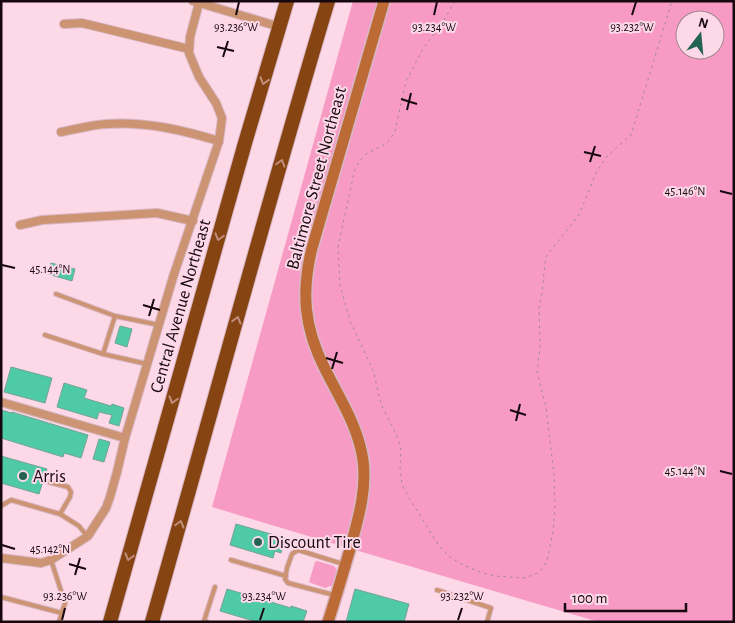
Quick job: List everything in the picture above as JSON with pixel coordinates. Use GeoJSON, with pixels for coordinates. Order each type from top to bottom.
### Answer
{"type":"FeatureCollection","features":[{"type":"Feature","properties":{"kind":"highway","name":"Central Avenue Northeast"},"geometry":{"type":"LineString","coordinates":[[110,622],[242,152],[287,1]]}},
{"type":"Feature","properties":{"kind":"highway"},"geometry":{"type":"LineString","coordinates":[[152,622],[328,1]]}},
{"type":"Feature","properties":{"kind":"street","name":"Baltimore Street Northeast"},"geometry":{"type":"LineString","coordinates":[[328,622],[362,500],[364,481],[363,460],[352,419],[317,353],[310,332],[305,305],[306,282],[312,248],[384,1]]}},
{"type":"Feature","properties":{"kind":"street"},"geometry":{"type":"LineString","coordinates":[[1,558],[41,563],[51,560],[88,536],[106,508],[174,274],[219,142],[222,118],[216,103],[199,77],[188,53],[198,2],[280,27]]}},
{"type":"Feature","properties":{"kind":"street"},"geometry":{"type":"LineString","coordinates":[[64,24],[82,23],[189,49]]}},
{"type":"Feature","properties":{"kind":"street"},"geometry":{"type":"LineString","coordinates":[[61,132],[106,124],[143,124],[190,132],[219,142]]}},
{"type":"Feature","properties":{"kind":"street"},"geometry":{"type":"LineString","coordinates":[[20,225],[42,220],[157,213],[193,221]]}},
{"type":"Feature","properties":{"kind":"street"},"geometry":{"type":"LineString","coordinates":[[1,402],[125,438]]}},
{"type":"Feature","properties":{"kind":"lane"},"geometry":{"type":"LineString","coordinates":[[56,294],[115,316],[159,325]]}},
{"type":"Feature","properties":{"kind":"lane"},"geometry":{"type":"LineString","coordinates":[[103,354],[115,316]]}},
{"type":"Feature","properties":{"kind":"lane"},"geometry":{"type":"LineString","coordinates":[[45,335],[103,354],[147,364]]}},
{"type":"Feature","properties":{"kind":"lane"},"geometry":{"type":"LineString","coordinates":[[49,482],[68,488],[72,492],[60,514]]}},
{"type":"Feature","properties":{"kind":"lane"},"geometry":{"type":"LineString","coordinates":[[1,506],[11,500],[60,514],[78,526],[88,536]]}},
{"type":"Feature","properties":{"kind":"lane"},"geometry":{"type":"LineString","coordinates":[[336,596],[288,583],[285,579],[292,554],[298,550],[345,564]]}},
{"type":"Feature","properties":{"kind":"lane"},"geometry":{"type":"LineString","coordinates":[[51,560],[65,603],[59,622]]}},
{"type":"Feature","properties":{"kind":"lane"},"geometry":{"type":"LineString","coordinates":[[231,560],[286,576]]}},
{"type":"Feature","properties":{"kind":"lane"},"geometry":{"type":"LineString","coordinates":[[207,622],[204,621],[215,587]]}},
{"type":"Feature","properties":{"kind":"lane"},"geometry":{"type":"LineString","coordinates":[[437,590],[491,608],[487,622]]}},
{"type":"Feature","properties":{"kind":"lane"},"geometry":{"type":"LineString","coordinates":[[1,597],[62,613]]}},
{"type":"Feature","properties":{"kind":"path"},"geometry":{"type":"LineString","coordinates":[[455,1],[424,47],[406,81],[391,138],[384,146],[365,156],[356,166],[338,247],[340,285],[350,321],[373,370],[381,404],[399,442],[402,485],[430,533],[439,546],[459,563],[482,573],[523,578],[534,575],[546,563],[554,523],[552,450],[538,372],[540,346],[539,308],[545,262],[547,255],[580,215],[596,173],[607,156],[631,135],[672,1]]}},
{"type":"Feature","properties":{"kind":"shaded area"},"geometry":{"type":"Polygon","coordinates":[[[353,1],[734,1],[734,622],[599,622],[212,507],[353,1]]]}},
{"type":"Feature","properties":{"kind":"shaded area"},"geometry":{"type":"Polygon","coordinates":[[[315,562],[334,566],[338,572],[333,585],[325,588],[309,582],[315,562]]]}},
{"type":"Feature","properties":{"kind":"building"},"geometry":{"type":"Polygon","coordinates":[[[51,263],[75,269],[72,281],[48,274],[51,263]]]}},
{"type":"Feature","properties":{"kind":"building"},"geometry":{"type":"Polygon","coordinates":[[[120,326],[132,329],[127,347],[115,343],[120,326]]]}},
{"type":"Feature","properties":{"kind":"building"},"geometry":{"type":"Polygon","coordinates":[[[11,367],[52,378],[45,403],[4,392],[11,367]]]}},
{"type":"Feature","properties":{"kind":"building"},"geometry":{"type":"Polygon","coordinates":[[[64,383],[87,390],[84,398],[124,408],[119,426],[109,423],[112,415],[99,412],[97,419],[57,407],[64,383]]]}},
{"type":"Feature","properties":{"kind":"building"},"geometry":{"type":"Polygon","coordinates":[[[1,410],[88,435],[81,458],[64,453],[63,457],[1,438],[1,410]]]}},
{"type":"Feature","properties":{"kind":"building"},"geometry":{"type":"Polygon","coordinates":[[[99,439],[110,442],[104,462],[93,459],[99,439]]]}},
{"type":"Feature","properties":{"kind":"building","name":"Arris"},"geometry":{"type":"Polygon","coordinates":[[[1,456],[47,469],[39,494],[1,483],[1,456]]]}},
{"type":"Feature","properties":{"kind":"building","name":"Discount Tire"},"geometry":{"type":"Polygon","coordinates":[[[236,524],[285,538],[281,553],[275,551],[273,558],[230,545],[236,524]]]}},
{"type":"Feature","properties":{"kind":"building"},"geometry":{"type":"Polygon","coordinates":[[[227,589],[307,611],[303,622],[257,622],[220,611],[227,589]]]}},
{"type":"Feature","properties":{"kind":"building"},"geometry":{"type":"Polygon","coordinates":[[[355,589],[409,604],[404,622],[346,622],[355,589]]]}},
{"type":"Feature","properties":{"kind":"place","name":"Arris"},"geometry":{"type":"Point","coordinates":[23,476]}},
{"type":"Feature","properties":{"kind":"place","name":"Discount Tire"},"geometry":{"type":"Point","coordinates":[258,542]}}]}
